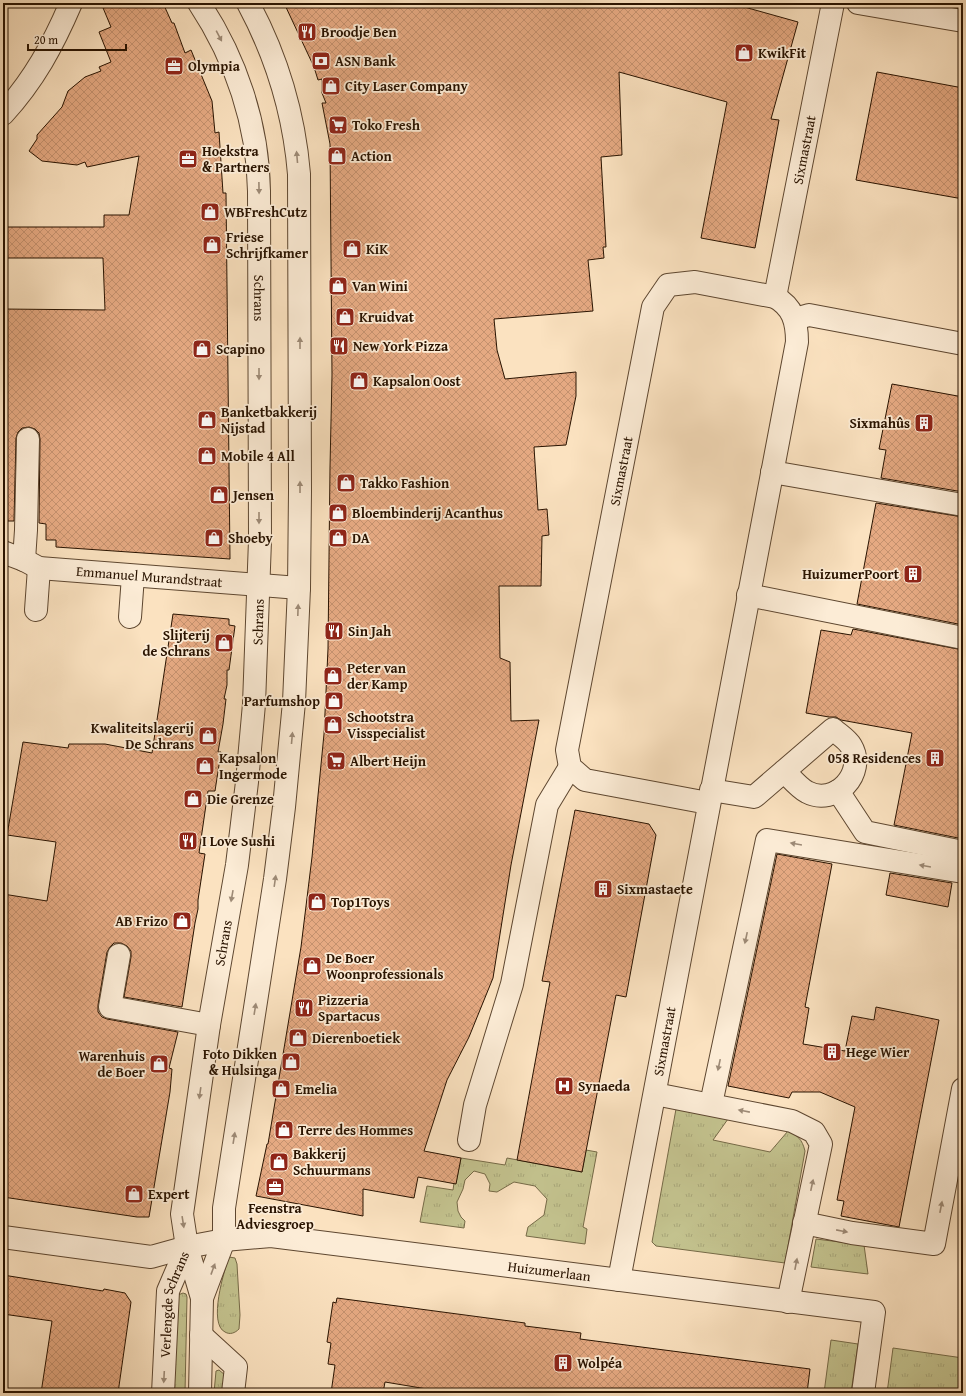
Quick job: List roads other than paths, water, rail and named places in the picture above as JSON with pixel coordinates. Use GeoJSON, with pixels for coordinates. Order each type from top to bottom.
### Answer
{"type":"FeatureCollection","features":[{"type":"Feature","properties":{"kind":"street"},"geometry":{"type":"LineString","coordinates":[[3,114],[41,65],[62,24],[70,3]]}},
{"type":"Feature","properties":{"kind":"street","name":"Schrans"},"geometry":{"type":"LineString","coordinates":[[187,1247],[182,1214],[209,1025],[237,865],[247,782],[254,704],[259,585],[258,169],[252,124],[242,92],[228,53],[199,3]]}},
{"type":"Feature","properties":{"kind":"street"},"geometry":{"type":"LineString","coordinates":[[224,1240],[224,1208],[274,887],[283,814],[294,702],[299,588],[299,174],[293,123],[285,95],[264,36],[248,3]]}},
{"type":"Feature","properties":{"kind":"street","name":"Sixmastraat"},"geometry":{"type":"LineString","coordinates":[[775,297],[834,3]]}},
{"type":"Feature","properties":{"kind":"street"},"geometry":{"type":"LineString","coordinates":[[858,3],[963,21]]}},
{"type":"Feature","properties":{"kind":"street","name":"Sixmastraat"},"geometry":{"type":"LineString","coordinates":[[570,767],[567,750],[653,307],[668,285],[695,282],[775,297],[793,313],[797,342],[619,1280]]}},
{"type":"Feature","properties":{"kind":"street"},"geometry":{"type":"LineString","coordinates":[[795,319],[809,315],[963,344]]}},
{"type":"Feature","properties":{"kind":"street"},"geometry":{"type":"LineString","coordinates":[[28,439],[26,530],[36,610]]}},
{"type":"Feature","properties":{"kind":"street"},"geometry":{"type":"LineString","coordinates":[[772,472],[963,505]]}},
{"type":"Feature","properties":{"kind":"street","name":"Emmanuel Murandstraat"},"geometry":{"type":"LineString","coordinates":[[3,552],[31,564],[133,576],[299,588]]}},
{"type":"Feature","properties":{"kind":"street"},"geometry":{"type":"LineString","coordinates":[[130,617],[133,576]]}},
{"type":"Feature","properties":{"kind":"street"},"geometry":{"type":"LineString","coordinates":[[748,595],[963,638]]}},
{"type":"Feature","properties":{"kind":"street"},"geometry":{"type":"LineString","coordinates":[[469,1140],[475,1105],[512,984],[546,805],[570,767],[585,780],[710,797],[754,797],[784,771],[833,729],[850,745],[856,765],[847,785],[838,792],[828,795],[817,795],[807,792],[784,771]]}},
{"type":"Feature","properties":{"kind":"street"},"geometry":{"type":"LineString","coordinates":[[838,792],[865,832],[963,852]]}},
{"type":"Feature","properties":{"kind":"street"},"geometry":{"type":"LineString","coordinates":[[711,1104],[767,840],[963,872]]}},
{"type":"Feature","properties":{"kind":"street"},"geometry":{"type":"LineString","coordinates":[[119,956],[110,1007],[209,1025]]}},
{"type":"Feature","properties":{"kind":"street"},"geometry":{"type":"LineString","coordinates":[[804,1223],[852,1233],[934,1244],[963,1089]]}},
{"type":"Feature","properties":{"kind":"street"},"geometry":{"type":"LineString","coordinates":[[655,1094],[792,1120],[814,1132],[821,1144],[788,1302]]}},
{"type":"Feature","properties":{"kind":"street","name":"Huizumerlaan"},"geometry":{"type":"LineString","coordinates":[[3,1237],[151,1257],[187,1247],[224,1240],[271,1236],[874,1312],[863,1393]]}},
{"type":"Feature","properties":{"kind":"street","name":"Verlengde Schrans"},"geometry":{"type":"LineString","coordinates":[[202,1298],[224,1240]]}},
{"type":"Feature","properties":{"kind":"street","name":"Verlengde Schrans"},"geometry":{"type":"LineString","coordinates":[[187,1247],[202,1298],[200,1393]]}},
{"type":"Feature","properties":{"kind":"street","name":"Verlengde Schrans"},"geometry":{"type":"LineString","coordinates":[[163,1393],[168,1291],[187,1247]]}},
{"type":"Feature","properties":{"kind":"street"},"geometry":{"type":"LineString","coordinates":[[201,1335],[236,1367],[233,1393]]}},
{"type":"Feature","properties":{"kind":"place","name":"Broodje Ben"},"geometry":{"type":"Point","coordinates":[307,32]}},
{"type":"Feature","properties":{"kind":"place","name":"KwikFit"},"geometry":{"type":"Point","coordinates":[744,53]}},
{"type":"Feature","properties":{"kind":"place","name":"ASN Bank"},"geometry":{"type":"Point","coordinates":[321,61]}},
{"type":"Feature","properties":{"kind":"place","name":"Olympia"},"geometry":{"type":"Point","coordinates":[174,66]}},
{"type":"Feature","properties":{"kind":"place","name":"City Laser Company"},"geometry":{"type":"Point","coordinates":[331,86]}},
{"type":"Feature","properties":{"kind":"place","name":"Toko Fresh"},"geometry":{"type":"Point","coordinates":[338,125]}},
{"type":"Feature","properties":{"kind":"place","name":"Action"},"geometry":{"type":"Point","coordinates":[337,156]}},
{"type":"Feature","properties":{"kind":"place","name":"Hoekstra & Partners"},"geometry":{"type":"Point","coordinates":[188,159]}},
{"type":"Feature","properties":{"kind":"place","name":"WBFreshCutz"},"geometry":{"type":"Point","coordinates":[210,212]}},
{"type":"Feature","properties":{"kind":"place","name":"Friese Schrijfkamer"},"geometry":{"type":"Point","coordinates":[212,245]}},
{"type":"Feature","properties":{"kind":"place","name":"KiK"},"geometry":{"type":"Point","coordinates":[352,249]}},
{"type":"Feature","properties":{"kind":"place","name":"Van Wini"},"geometry":{"type":"Point","coordinates":[338,286]}},
{"type":"Feature","properties":{"kind":"place","name":"Kruidvat"},"geometry":{"type":"Point","coordinates":[345,317]}},
{"type":"Feature","properties":{"kind":"place","name":"New York Pizza"},"geometry":{"type":"Point","coordinates":[339,346]}},
{"type":"Feature","properties":{"kind":"place","name":"Scapino"},"geometry":{"type":"Point","coordinates":[202,349]}},
{"type":"Feature","properties":{"kind":"place","name":"Kapsalon Oost"},"geometry":{"type":"Point","coordinates":[359,381]}},
{"type":"Feature","properties":{"kind":"place","name":"Banketbakkerij Nijstad"},"geometry":{"type":"Point","coordinates":[207,420]}},
{"type":"Feature","properties":{"kind":"place","name":"Sixmahûs"},"geometry":{"type":"Point","coordinates":[924,423]}},
{"type":"Feature","properties":{"kind":"place","name":"Mobile 4 All"},"geometry":{"type":"Point","coordinates":[207,456]}},
{"type":"Feature","properties":{"kind":"place","name":"Takko Fashion"},"geometry":{"type":"Point","coordinates":[346,483]}},
{"type":"Feature","properties":{"kind":"place","name":"Jensen"},"geometry":{"type":"Point","coordinates":[219,495]}},
{"type":"Feature","properties":{"kind":"place","name":"Bloembinderij Acanthus"},"geometry":{"type":"Point","coordinates":[338,513]}},
{"type":"Feature","properties":{"kind":"place","name":"Shoeby"},"geometry":{"type":"Point","coordinates":[214,538]}},
{"type":"Feature","properties":{"kind":"place","name":"DA"},"geometry":{"type":"Point","coordinates":[338,538]}},
{"type":"Feature","properties":{"kind":"place","name":"HuizumerPoort"},"geometry":{"type":"Point","coordinates":[913,574]}},
{"type":"Feature","properties":{"kind":"place","name":"Sin Jah"},"geometry":{"type":"Point","coordinates":[334,631]}},
{"type":"Feature","properties":{"kind":"place","name":"Slijterij de Schrans"},"geometry":{"type":"Point","coordinates":[224,643]}},
{"type":"Feature","properties":{"kind":"place","name":"Peter van der Kamp"},"geometry":{"type":"Point","coordinates":[333,676]}},
{"type":"Feature","properties":{"kind":"place","name":"Parfumshop"},"geometry":{"type":"Point","coordinates":[334,701]}},
{"type":"Feature","properties":{"kind":"place","name":"Schootstra Visspecialist"},"geometry":{"type":"Point","coordinates":[333,725]}},
{"type":"Feature","properties":{"kind":"place","name":"Kwaliteitslagerij De Schrans"},"geometry":{"type":"Point","coordinates":[208,736]}},
{"type":"Feature","properties":{"kind":"place","name":"058 Residences"},"geometry":{"type":"Point","coordinates":[935,758]}},
{"type":"Feature","properties":{"kind":"place","name":"Albert Heijn"},"geometry":{"type":"Point","coordinates":[336,761]}},
{"type":"Feature","properties":{"kind":"place","name":"Kapsalon Ingermode"},"geometry":{"type":"Point","coordinates":[205,766]}},
{"type":"Feature","properties":{"kind":"place","name":"Die Grenze"},"geometry":{"type":"Point","coordinates":[193,799]}},
{"type":"Feature","properties":{"kind":"place","name":"I Love Sushi"},"geometry":{"type":"Point","coordinates":[188,841]}},
{"type":"Feature","properties":{"kind":"place","name":"Sixmastaete"},"geometry":{"type":"Point","coordinates":[603,889]}},
{"type":"Feature","properties":{"kind":"place","name":"Top1Toys"},"geometry":{"type":"Point","coordinates":[317,902]}},
{"type":"Feature","properties":{"kind":"place","name":"AB Frizo"},"geometry":{"type":"Point","coordinates":[182,921]}},
{"type":"Feature","properties":{"kind":"place","name":"De Boer Woonprofessionals"},"geometry":{"type":"Point","coordinates":[312,966]}},
{"type":"Feature","properties":{"kind":"place","name":"Pizzeria Spartacus"},"geometry":{"type":"Point","coordinates":[304,1008]}},
{"type":"Feature","properties":{"kind":"place","name":"Dierenboetiek"},"geometry":{"type":"Point","coordinates":[298,1038]}},
{"type":"Feature","properties":{"kind":"place","name":"Hege Wier"},"geometry":{"type":"Point","coordinates":[832,1052]}},
{"type":"Feature","properties":{"kind":"place","name":"Foto Dikken & Hulsinga"},"geometry":{"type":"Point","coordinates":[291,1062]}},
{"type":"Feature","properties":{"kind":"place","name":"Warenhuis de Boer"},"geometry":{"type":"Point","coordinates":[159,1064]}},
{"type":"Feature","properties":{"kind":"place","name":"Synaeda"},"geometry":{"type":"Point","coordinates":[564,1086]}},
{"type":"Feature","properties":{"kind":"place","name":"Emelia"},"geometry":{"type":"Point","coordinates":[281,1089]}},
{"type":"Feature","properties":{"kind":"place","name":"Terre des Hommes"},"geometry":{"type":"Point","coordinates":[284,1130]}},
{"type":"Feature","properties":{"kind":"place","name":"Bakkerij Schuurmans"},"geometry":{"type":"Point","coordinates":[279,1162]}},
{"type":"Feature","properties":{"kind":"place","name":"Feenstra Adviesgroep"},"geometry":{"type":"Point","coordinates":[275,1187]}},
{"type":"Feature","properties":{"kind":"place","name":"Expert"},"geometry":{"type":"Point","coordinates":[134,1194]}},
{"type":"Feature","properties":{"kind":"place","name":"Wolpéa"},"geometry":{"type":"Point","coordinates":[563,1363]}}]}
